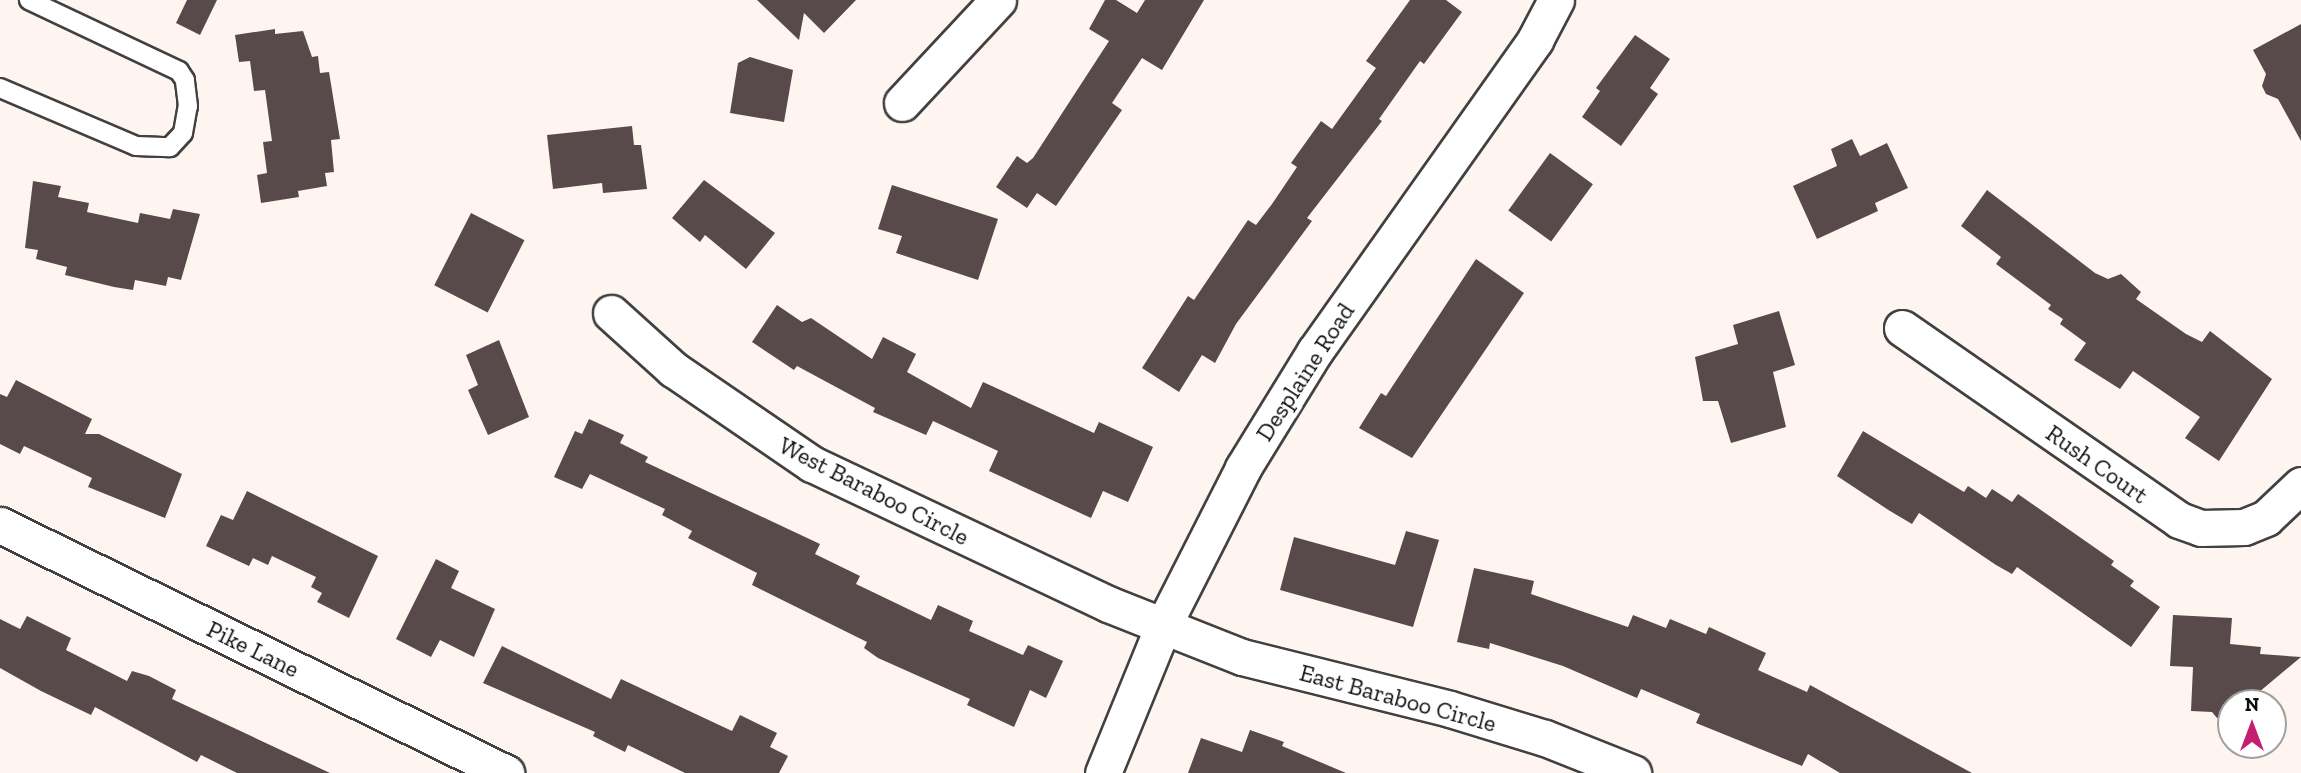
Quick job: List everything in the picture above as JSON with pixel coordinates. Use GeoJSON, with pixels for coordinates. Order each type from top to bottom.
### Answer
{"type":"FeatureCollection","features":[{"type":"Feature","properties":{"kind":"street"},"geometry":{"type":"LineString","coordinates":[[902,103],[998,0]]}},
{"type":"Feature","properties":{"kind":"street","name":"Desplaine Road"},"geometry":{"type":"LineString","coordinates":[[1103,773],[1163,626],[1243,468],[1315,351],[1535,40],[1556,0]]}},
{"type":"Feature","properties":{"kind":"street","name":"West Baraboo Circle"},"geometry":{"type":"LineString","coordinates":[[611,313],[673,369],[812,464],[1163,626]]}},
{"type":"Feature","properties":{"kind":"street","name":"Rush Court"},"geometry":{"type":"LineString","coordinates":[[1902,328],[2179,520],[2201,528],[2244,527],[2266,518],[2301,485]]}},
{"type":"Feature","properties":{"kind":"street","name":"Pike Lane"},"geometry":{"type":"LineString","coordinates":[[0,525],[506,773]]}},
{"type":"Feature","properties":{"kind":"street","name":"East Baraboo Circle"},"geometry":{"type":"LineString","coordinates":[[1163,626],[1242,656],[1509,727],[1633,773]]}},
{"type":"Feature","properties":{"kind":"lane"},"geometry":{"type":"LineString","coordinates":[[0,88],[136,146],[170,147],[183,133],[188,106],[185,79],[179,71],[29,0]]}},
{"type":"Feature","properties":{"kind":"building"},"geometry":{"type":"Polygon","coordinates":[[[187,0],[217,0],[200,35],[176,23],[187,0]]]}},
{"type":"Feature","properties":{"kind":"building"},"geometry":{"type":"Polygon","coordinates":[[[757,0],[856,0],[824,33],[804,13],[799,40],[757,0]]]}},
{"type":"Feature","properties":{"kind":"building"},"geometry":{"type":"Polygon","coordinates":[[[1105,0],[1116,0],[1137,13],[1145,0],[1204,0],[1162,70],[1142,58],[1112,103],[1122,110],[1056,206],[1037,193],[1027,208],[996,187],[1017,156],[1027,163],[1033,158],[1109,41],[1089,29],[1105,0]]]}},
{"type":"Feature","properties":{"kind":"building"},"geometry":{"type":"Polygon","coordinates":[[[1410,0],[1446,0],[1462,12],[1424,64],[1420,61],[1379,119],[1382,121],[1307,218],[1312,221],[1236,324],[1215,363],[1202,355],[1179,392],[1142,368],[1188,296],[1194,300],[1248,220],[1256,225],[1272,204],[1297,167],[1291,163],[1321,121],[1332,129],[1376,68],[1366,61],[1410,0]]]}},
{"type":"Feature","properties":{"kind":"building"},"geometry":{"type":"Polygon","coordinates":[[[2301,24],[2301,141],[2278,99],[2266,94],[2262,86],[2266,74],[2253,50],[2301,24]]]}},
{"type":"Feature","properties":{"kind":"building"},"geometry":{"type":"Polygon","coordinates":[[[275,29],[275,34],[303,31],[312,57],[318,56],[320,73],[329,72],[340,139],[331,140],[334,172],[325,173],[327,186],[298,191],[299,197],[261,203],[257,175],[267,173],[263,142],[272,141],[265,90],[254,91],[250,61],[239,62],[235,35],[275,29]]]}},
{"type":"Feature","properties":{"kind":"building"},"geometry":{"type":"Polygon","coordinates":[[[1635,35],[1670,59],[1650,88],[1658,94],[1621,146],[1582,117],[1600,91],[1596,88],[1635,35]]]}},
{"type":"Feature","properties":{"kind":"building"},"geometry":{"type":"Polygon","coordinates":[[[750,57],[793,70],[784,122],[730,113],[738,63],[750,57]]]}},
{"type":"Feature","properties":{"kind":"building"},"geometry":{"type":"Polygon","coordinates":[[[632,126],[634,145],[641,145],[647,189],[603,193],[602,183],[553,189],[547,135],[632,126]]]}},
{"type":"Feature","properties":{"kind":"building"},"geometry":{"type":"Polygon","coordinates":[[[1852,139],[1860,156],[1887,143],[1908,188],[1875,203],[1878,211],[1817,239],[1793,186],[1837,166],[1831,149],[1852,139]]]}},
{"type":"Feature","properties":{"kind":"building"},"geometry":{"type":"Polygon","coordinates":[[[1550,153],[1593,184],[1551,242],[1508,210],[1550,153]]]}},
{"type":"Feature","properties":{"kind":"building"},"geometry":{"type":"Polygon","coordinates":[[[704,180],[775,233],[746,269],[705,235],[700,242],[672,218],[704,180]]]}},
{"type":"Feature","properties":{"kind":"building"},"geometry":{"type":"Polygon","coordinates":[[[33,181],[61,186],[58,197],[89,203],[87,212],[138,223],[140,213],[170,219],[173,209],[200,214],[181,280],[168,277],[166,286],[135,280],[133,290],[65,275],[67,267],[36,259],[38,250],[25,248],[33,181]]]}},
{"type":"Feature","properties":{"kind":"building"},"geometry":{"type":"Polygon","coordinates":[[[892,185],[998,219],[978,280],[896,253],[902,236],[878,229],[892,185]]]}},
{"type":"Feature","properties":{"kind":"building"},"geometry":{"type":"Polygon","coordinates":[[[1987,190],[2095,273],[2108,279],[2121,274],[2141,292],[2136,299],[2186,334],[2202,342],[2210,331],[2272,379],[2219,461],[2185,438],[2200,417],[2133,371],[2120,389],[2074,360],[2086,343],[2060,324],[2063,319],[2048,309],[2051,305],[1996,264],[2001,257],[1961,226],[1987,190]]]}},
{"type":"Feature","properties":{"kind":"building"},"geometry":{"type":"Polygon","coordinates":[[[471,213],[524,240],[488,312],[434,285],[471,213]]]}},
{"type":"Feature","properties":{"kind":"building"},"geometry":{"type":"Polygon","coordinates":[[[1476,259],[1524,293],[1412,458],[1359,428],[1381,393],[1386,396],[1476,259]]]}},
{"type":"Feature","properties":{"kind":"building"},"geometry":{"type":"Polygon","coordinates":[[[777,305],[802,322],[811,318],[872,359],[883,337],[916,354],[907,372],[971,408],[983,382],[1094,433],[1099,422],[1153,447],[1128,502],[1103,491],[1091,518],[989,471],[998,451],[933,421],[926,435],[873,412],[875,408],[797,366],[794,370],[752,342],[777,305]]]}},
{"type":"Feature","properties":{"kind":"building"},"geometry":{"type":"Polygon","coordinates":[[[1779,311],[1795,365],[1773,372],[1786,427],[1731,443],[1718,401],[1703,401],[1695,357],[1738,344],[1733,325],[1779,311]]]}},
{"type":"Feature","properties":{"kind":"building"},"geometry":{"type":"Polygon","coordinates":[[[499,340],[529,417],[488,435],[468,390],[478,385],[466,355],[499,340]]]}},
{"type":"Feature","properties":{"kind":"building"},"geometry":{"type":"Polygon","coordinates":[[[16,380],[92,419],[85,434],[99,434],[182,474],[165,518],[88,487],[92,478],[24,446],[20,454],[0,444],[0,394],[7,397],[16,380]]]}},
{"type":"Feature","properties":{"kind":"building"},"geometry":{"type":"Polygon","coordinates":[[[589,419],[624,435],[620,443],[648,457],[645,462],[820,544],[815,554],[860,576],[856,584],[931,620],[938,605],[973,621],[969,631],[1023,655],[1028,645],[1063,661],[1046,698],[1030,690],[1014,727],[967,705],[970,699],[878,658],[864,648],[867,642],[752,585],[757,573],[688,538],[692,531],[662,515],[665,509],[590,474],[582,489],[554,477],[575,431],[582,434],[589,419]]]}},
{"type":"Feature","properties":{"kind":"building"},"geometry":{"type":"Polygon","coordinates":[[[1863,431],[1964,492],[1968,486],[1986,498],[1992,489],[2012,502],[2018,494],[2114,561],[2111,565],[2134,581],[2130,586],[2160,607],[2131,647],[2017,567],[2012,574],[1919,513],[1912,524],[1890,511],[1837,476],[1863,431]]]}},
{"type":"Feature","properties":{"kind":"building"},"geometry":{"type":"Polygon","coordinates":[[[247,491],[378,556],[349,618],[317,602],[322,593],[311,587],[316,577],[272,556],[268,565],[253,558],[249,566],[206,546],[221,515],[233,520],[247,491]]]}},
{"type":"Feature","properties":{"kind":"building"},"geometry":{"type":"Polygon","coordinates":[[[1406,531],[1439,540],[1413,627],[1280,590],[1294,537],[1395,565],[1406,531]]]}},
{"type":"Feature","properties":{"kind":"building"},"geometry":{"type":"Polygon","coordinates":[[[436,559],[459,571],[451,588],[495,609],[474,657],[440,640],[431,657],[396,639],[436,559]]]}},
{"type":"Feature","properties":{"kind":"building"},"geometry":{"type":"Polygon","coordinates":[[[1474,568],[1534,581],[1531,594],[1628,627],[1633,615],[1666,628],[1670,619],[1706,634],[1709,627],[1766,653],[1758,670],[1807,692],[1810,685],[1972,773],[1840,773],[1808,754],[1802,766],[1696,723],[1700,714],[1641,689],[1637,698],[1563,666],[1490,643],[1489,649],[1457,642],[1474,568]]]}},
{"type":"Feature","properties":{"kind":"building"},"geometry":{"type":"Polygon","coordinates":[[[2173,615],[2232,618],[2230,644],[2261,647],[2260,654],[2301,657],[2263,689],[2217,689],[2217,718],[2212,712],[2191,711],[2193,667],[2170,666],[2173,615]]]}},
{"type":"Feature","properties":{"kind":"building"},"geometry":{"type":"Polygon","coordinates":[[[27,616],[71,638],[66,650],[127,681],[132,671],[149,676],[176,690],[172,699],[330,773],[237,773],[201,755],[197,762],[95,707],[91,715],[41,691],[0,668],[0,619],[20,629],[27,616]]]}},
{"type":"Feature","properties":{"kind":"building"},"geometry":{"type":"Polygon","coordinates":[[[502,646],[611,699],[621,679],[732,731],[740,715],[777,733],[770,747],[788,756],[779,773],[685,773],[628,745],[625,752],[593,736],[595,732],[483,683],[502,646]]]}},
{"type":"Feature","properties":{"kind":"building"},"geometry":{"type":"Polygon","coordinates":[[[1250,730],[1284,742],[1282,746],[1346,773],[1188,773],[1201,738],[1242,752],[1250,730]]]}}]}
